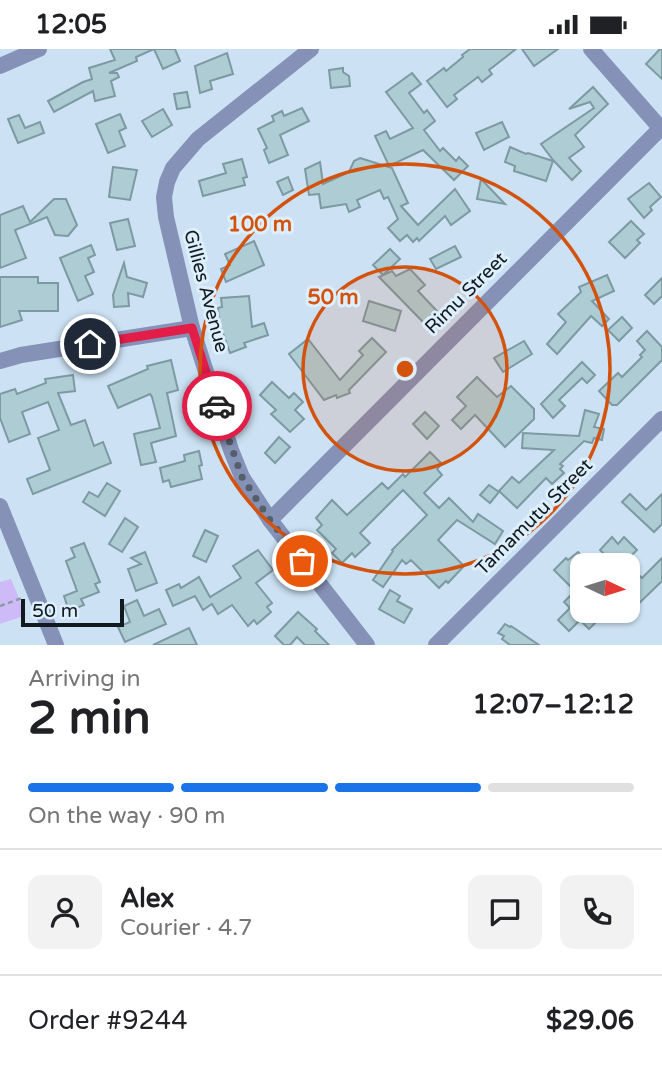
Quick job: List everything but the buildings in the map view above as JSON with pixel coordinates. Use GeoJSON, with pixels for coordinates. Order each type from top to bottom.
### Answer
{"type":"FeatureCollection","features":[{"type":"Feature","properties":{"kind":"street"},"geometry":{"type":"LineString","coordinates":[[0,66],[39,49]]}},
{"type":"Feature","properties":{"kind":"street","name":"Gillies Avenue"},"geometry":{"type":"LineString","coordinates":[[311,49],[198,139],[173,168],[164,197],[170,243],[192,328],[242,477],[270,520],[367,645]]}},
{"type":"Feature","properties":{"kind":"street"},"geometry":{"type":"LineString","coordinates":[[591,49],[661,128]]}},
{"type":"Feature","properties":{"kind":"street","name":"Rimu Street"},"geometry":{"type":"LineString","coordinates":[[270,520],[661,128]]}},
{"type":"Feature","properties":{"kind":"street"},"geometry":{"type":"LineString","coordinates":[[0,361],[21,355],[192,328]]}},
{"type":"Feature","properties":{"kind":"street","name":"Tamamutu Street"},"geometry":{"type":"LineString","coordinates":[[436,645],[662,419]]}},
{"type":"Feature","properties":{"kind":"street"},"geometry":{"type":"LineString","coordinates":[[0,506],[56,645]]}},
{"type":"Feature","properties":{"kind":"path"},"geometry":{"type":"LineString","coordinates":[[0,606],[34,593]]}},
{"type":"Feature","properties":{"kind":"shaded area"},"geometry":{"type":"Polygon","coordinates":[[[11,579],[26,615],[0,624],[0,582],[11,579]]]}},
{"type":"Feature","properties":{"kind":"way so far"},"geometry":{"type":"LineString","coordinates":[[217,406],[242,477],[270,520],[302,561]]}},
{"type":"Feature","properties":{"kind":"route"},"geometry":{"type":"LineString","coordinates":[[90,344],[192,328],[217,406]]}}]}
